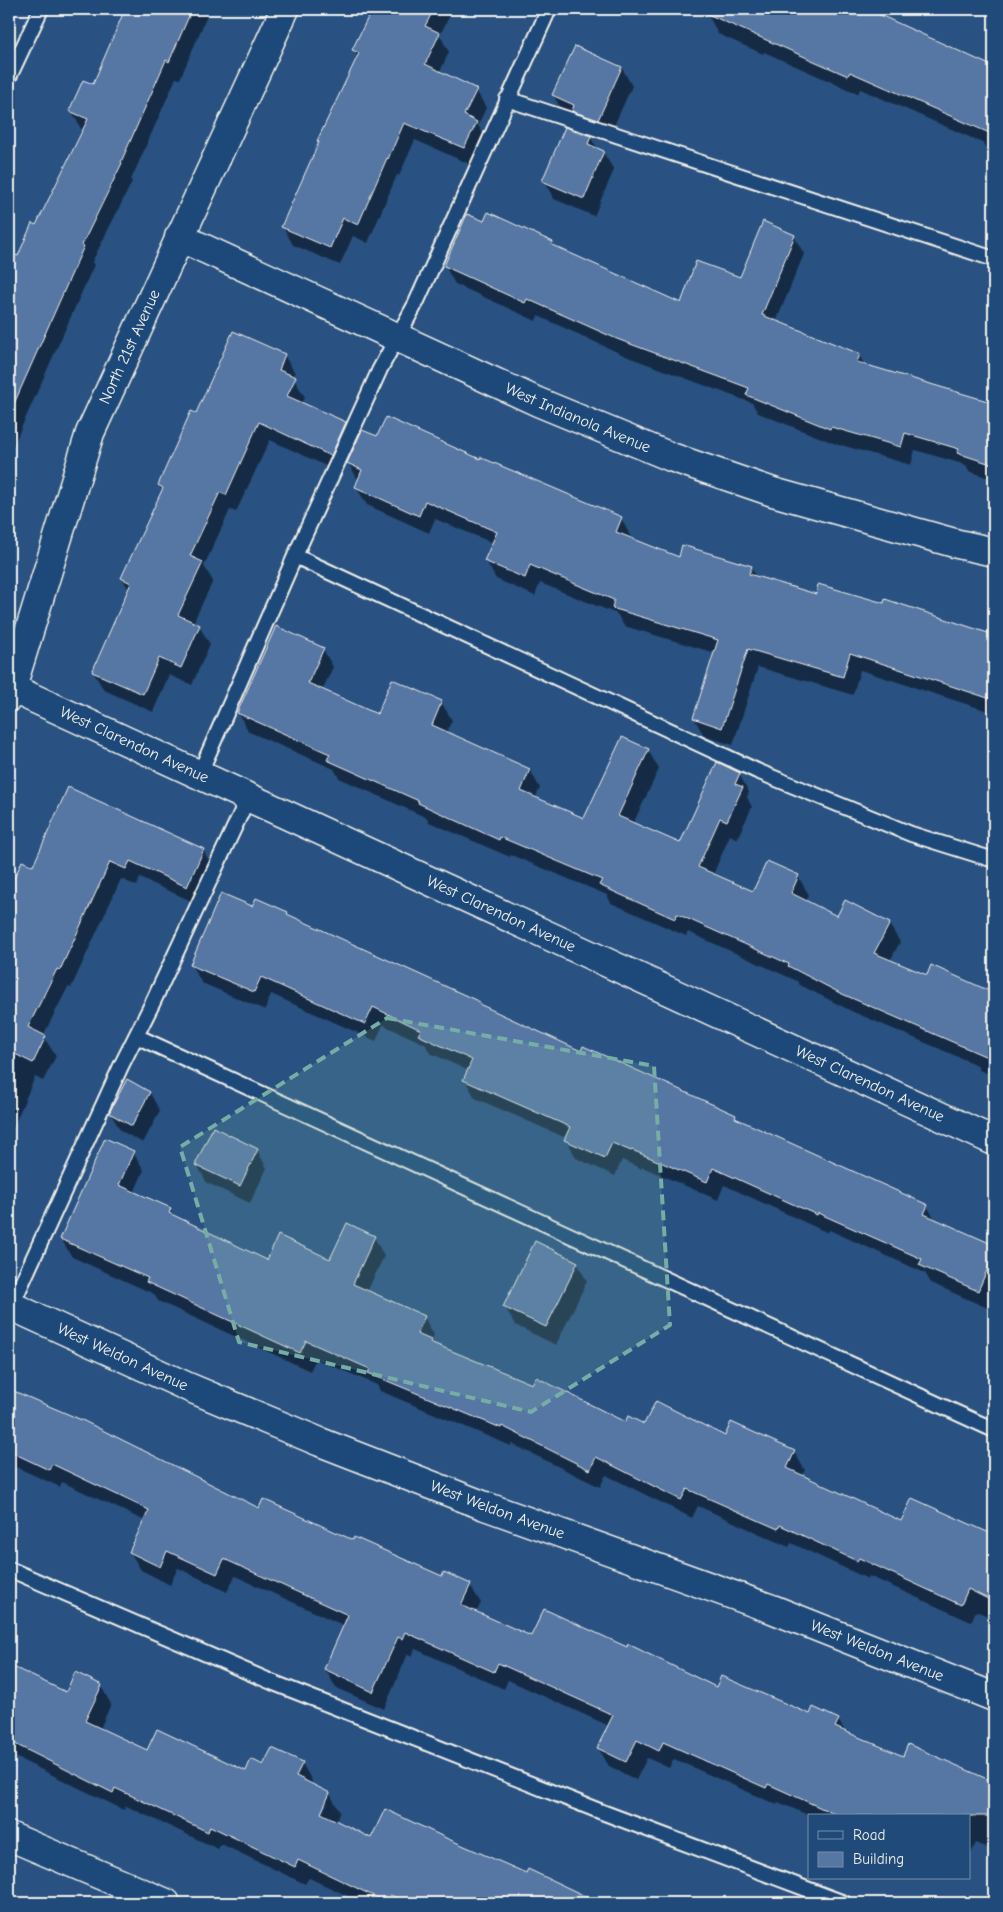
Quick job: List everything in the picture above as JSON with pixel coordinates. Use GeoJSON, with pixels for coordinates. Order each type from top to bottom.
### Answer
{"type":"FeatureCollection","features":[{"type":"Feature","properties":{"kind":"street","name":"North 21st Avenue"},"geometry":{"type":"LineString","coordinates":[[10,691],[90,433],[285,9]]}},
{"type":"Feature","properties":{"kind":"street","name":"West Indianola Avenue"},"geometry":{"type":"LineString","coordinates":[[179,237],[538,402],[671,457],[774,492],[958,544],[994,552]]}},
{"type":"Feature","properties":{"kind":"street","name":"West Clarendon Avenue"},"geometry":{"type":"LineString","coordinates":[[10,691],[199,774],[994,1141]]}},
{"type":"Feature","properties":{"kind":"street","name":"West Weldon Avenue"},"geometry":{"type":"LineString","coordinates":[[10,1308],[188,1387],[320,1442],[486,1506],[772,1608],[994,1697]]}},
{"type":"Feature","properties":{"kind":"street"},"geometry":{"type":"LineString","coordinates":[[9,1836],[166,1903]]}},
{"type":"Feature","properties":{"kind":"lane"},"geometry":{"type":"LineString","coordinates":[[9,77],[41,9]]}},
{"type":"Feature","properties":{"kind":"lane"},"geometry":{"type":"LineString","coordinates":[[199,774],[380,369],[416,303],[549,9]]}},
{"type":"Feature","properties":{"kind":"lane"},"geometry":{"type":"LineString","coordinates":[[507,99],[994,259]]}},
{"type":"Feature","properties":{"kind":"lane"},"geometry":{"type":"LineString","coordinates":[[295,556],[757,771],[911,834],[994,860]]}},
{"type":"Feature","properties":{"kind":"lane"},"geometry":{"type":"LineString","coordinates":[[10,1308],[248,798]]}},
{"type":"Feature","properties":{"kind":"lane"},"geometry":{"type":"LineString","coordinates":[[136,1036],[994,1430]]}},
{"type":"Feature","properties":{"kind":"lane"},"geometry":{"type":"LineString","coordinates":[[9,1569],[274,1683],[602,1812],[844,1903]]}},
{"type":"Feature","properties":{"kind":"highlighted area"},"geometry":{"type":"Polygon","coordinates":[[[387,1018],[654,1066],[670,1325],[531,1412],[239,1342],[180,1147],[387,1018]]]}},
{"type":"Feature","properties":{"kind":"building"},"geometry":{"type":"Polygon","coordinates":[[[125,9],[192,9],[169,62],[166,60],[122,163],[82,245],[84,246],[9,415],[9,252],[18,256],[32,223],[36,225],[88,119],[69,111],[83,80],[93,84],[125,9]]]}},
{"type":"Feature","properties":{"kind":"building"},"geometry":{"type":"Polygon","coordinates":[[[372,9],[434,9],[425,26],[440,33],[425,64],[477,89],[464,115],[477,122],[464,148],[404,123],[358,225],[343,218],[330,248],[281,227],[319,142],[317,141],[359,53],[352,50],[372,9]]]}},
{"type":"Feature","properties":{"kind":"building"},"geometry":{"type":"Polygon","coordinates":[[[696,9],[867,9],[994,67],[994,135],[850,72],[848,76],[696,9]]]}},
{"type":"Feature","properties":{"kind":"building"},"geometry":{"type":"Polygon","coordinates":[[[575,46],[622,67],[598,120],[572,111],[574,105],[552,95],[575,46]]]}},
{"type":"Feature","properties":{"kind":"building"},"geometry":{"type":"Polygon","coordinates":[[[565,127],[591,136],[588,144],[604,151],[584,199],[542,181],[565,127]]]}},
{"type":"Feature","properties":{"kind":"building"},"geometry":{"type":"Polygon","coordinates":[[[488,212],[553,242],[552,245],[681,303],[696,261],[740,277],[763,221],[795,235],[762,315],[860,354],[857,362],[994,403],[994,465],[957,453],[959,449],[905,433],[901,447],[831,427],[830,429],[746,395],[749,388],[617,339],[527,299],[525,303],[444,266],[467,214],[484,221],[488,212]]]}},
{"type":"Feature","properties":{"kind":"building"},"geometry":{"type":"Polygon","coordinates":[[[233,331],[285,354],[279,370],[296,377],[287,396],[346,422],[331,456],[259,422],[226,495],[220,492],[190,556],[203,562],[178,615],[200,625],[181,668],[159,658],[143,694],[92,672],[131,583],[121,578],[163,488],[158,485],[191,411],[196,413],[233,331]]]}},
{"type":"Feature","properties":{"kind":"building"},"geometry":{"type":"Polygon","coordinates":[[[386,417],[480,459],[480,457],[622,517],[616,532],[679,557],[682,545],[752,566],[749,574],[816,594],[818,584],[884,603],[885,599],[994,635],[994,700],[850,653],[843,677],[748,649],[722,728],[693,718],[718,640],[612,608],[614,600],[530,565],[525,578],[484,561],[497,532],[425,501],[419,516],[355,487],[362,470],[347,463],[362,430],[377,436],[386,417]]]}},
{"type":"Feature","properties":{"kind":"building"},"geometry":{"type":"Polygon","coordinates":[[[276,626],[324,648],[308,683],[377,714],[392,679],[442,701],[432,725],[530,769],[521,791],[584,818],[622,737],[649,749],[618,816],[680,843],[717,762],[740,773],[735,784],[743,787],[727,821],[720,818],[698,867],[753,891],[767,861],[799,875],[791,893],[837,916],[845,900],[890,923],[874,953],[927,975],[931,965],[994,993],[994,1060],[840,993],[788,966],[789,964],[677,914],[675,919],[599,885],[602,880],[500,837],[499,840],[418,803],[419,801],[327,760],[330,754],[237,713],[276,626]]]}},
{"type":"Feature","properties":{"kind":"building"},"geometry":{"type":"Polygon","coordinates":[[[68,787],[204,849],[187,887],[130,861],[126,869],[110,862],[60,970],[57,969],[28,1027],[46,1036],[33,1063],[15,1054],[9,1067],[9,890],[22,861],[33,866],[68,787]]]}},
{"type":"Feature","properties":{"kind":"building"},"geometry":{"type":"Polygon","coordinates":[[[221,893],[252,906],[256,898],[288,912],[287,914],[480,1002],[479,1004],[581,1051],[583,1046],[736,1115],[735,1118],[928,1205],[924,1214],[994,1245],[994,1254],[978,1291],[919,1265],[922,1259],[818,1213],[817,1215],[713,1168],[707,1182],[612,1143],[605,1158],[564,1140],[570,1127],[463,1080],[472,1060],[418,1035],[421,1030],[373,1007],[365,1024],[261,977],[254,992],[190,965],[221,893]]]}},
{"type":"Feature","properties":{"kind":"building"},"geometry":{"type":"Polygon","coordinates":[[[127,1079],[150,1092],[132,1126],[109,1113],[127,1079]]]}},
{"type":"Feature","properties":{"kind":"building"},"geometry":{"type":"Polygon","coordinates":[[[213,1127],[258,1149],[240,1186],[195,1165],[213,1127]]]}},
{"type":"Feature","properties":{"kind":"building"},"geometry":{"type":"Polygon","coordinates":[[[105,1138],[134,1151],[119,1185],[171,1208],[169,1213],[267,1260],[278,1235],[330,1259],[347,1223],[375,1236],[353,1284],[425,1316],[417,1334],[431,1340],[430,1342],[532,1384],[536,1377],[625,1422],[628,1416],[644,1424],[656,1401],[725,1436],[731,1422],[795,1451],[787,1468],[901,1521],[912,1498],[994,1535],[994,1602],[968,1589],[961,1605],[859,1558],[857,1561],[780,1525],[778,1529],[687,1489],[681,1500],[596,1457],[590,1470],[502,1426],[501,1428],[368,1373],[370,1369],[306,1341],[300,1353],[146,1282],[148,1278],[60,1239],[105,1138]]]}},
{"type":"Feature","properties":{"kind":"building"},"geometry":{"type":"Polygon","coordinates":[[[535,1241],[578,1262],[546,1327],[503,1307],[535,1241]]]}},
{"type":"Feature","properties":{"kind":"building"},"geometry":{"type":"Polygon","coordinates":[[[9,1389],[84,1421],[259,1508],[263,1499],[353,1540],[354,1537],[442,1576],[444,1572],[471,1584],[461,1605],[531,1636],[544,1609],[627,1647],[628,1644],[716,1687],[721,1676],[810,1714],[813,1707],[839,1719],[835,1727],[903,1756],[908,1744],[994,1782],[994,1816],[970,1816],[970,1814],[835,1814],[768,1784],[766,1788],[663,1742],[659,1751],[637,1740],[626,1762],[597,1748],[613,1715],[498,1663],[494,1672],[405,1632],[402,1639],[398,1637],[373,1692],[324,1669],[348,1615],[224,1559],[217,1574],[167,1551],[160,1567],[129,1552],[149,1510],[52,1464],[49,1470],[9,1451],[9,1389]]]}},
{"type":"Feature","properties":{"kind":"building"},"geometry":{"type":"Polygon","coordinates":[[[9,1665],[66,1692],[75,1672],[102,1685],[85,1721],[147,1750],[157,1729],[246,1771],[251,1759],[263,1765],[272,1748],[303,1762],[296,1776],[330,1793],[321,1813],[371,1838],[385,1809],[526,1873],[528,1869],[600,1903],[410,1903],[390,1895],[386,1902],[298,1860],[295,1867],[210,1826],[208,1832],[115,1788],[113,1793],[9,1741],[9,1665]]]}}]}
